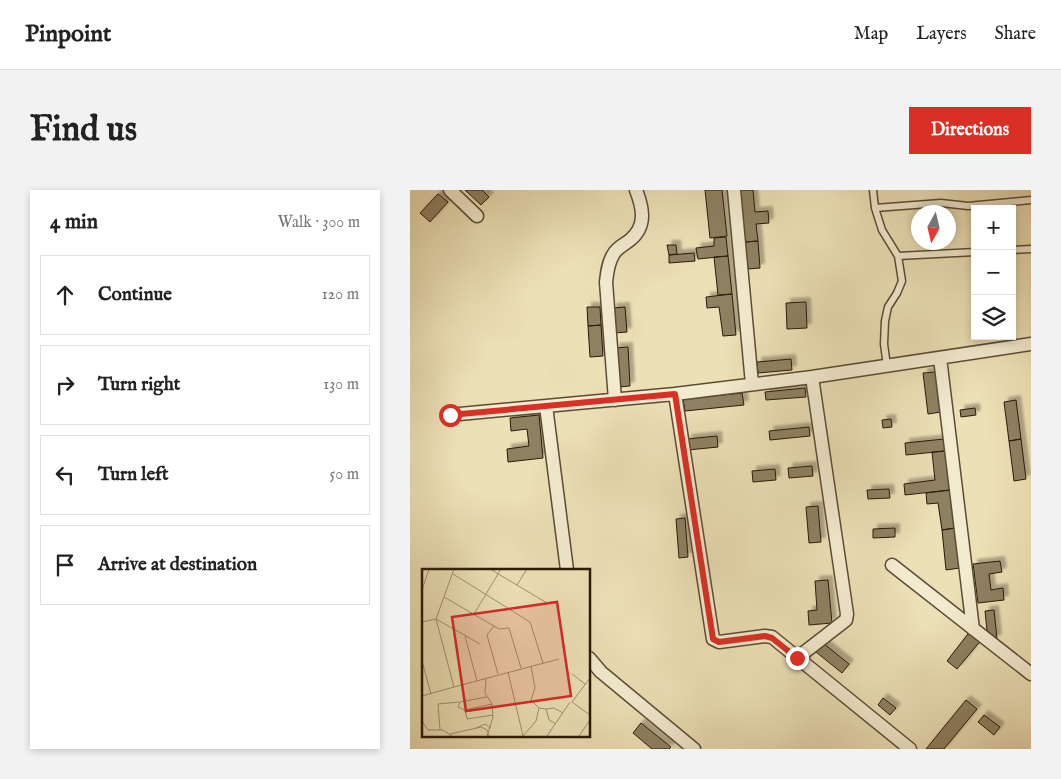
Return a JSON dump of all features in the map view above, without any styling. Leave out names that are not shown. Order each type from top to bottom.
[{"type":"street","points":[[450,190],[476,216]]},
{"type":"street","points":[[615,400],[606,282],[612,256],[618,248],[631,240],[640,228],[643,216],[636,190]]},
{"type":"street","points":[[734,190],[752,384]]},
{"type":"street","points":[[450,415],[675,394],[812,377],[1031,344]]},
{"type":"street","points":[[940,358],[973,629]]},
{"type":"street","points":[[797,658],[846,620],[848,614],[812,377]]},
{"type":"street","points":[[675,394],[713,639],[719,642],[765,636],[772,638],[904,747]]},
{"type":"street","points":[[546,406],[567,569]]},
{"type":"street","points":[[892,565],[1031,674]]},
{"type":"street","points":[[590,659],[601,672],[694,749]]},
{"type":"lane","points":[[873,190],[875,208],[882,230],[898,256],[902,281],[888,307],[885,321],[884,344],[887,366]]},
{"type":"lane","points":[[875,208],[941,203],[968,206],[1031,200]]},
{"type":"lane","points":[[1016,250],[1031,249]]},
{"type":"lane","points":[[898,256],[971,252]]},
{"type":"building","points":[[465,190],[482,190],[489,197],[481,205]]},
{"type":"building","points":[[705,190],[722,190],[727,236],[710,238]]},
{"type":"building","points":[[740,190],[753,190],[755,212],[768,211],[769,223],[756,224],[758,241],[745,242]]},
{"type":"building","points":[[438,194],[448,202],[430,222],[420,213]]},
{"type":"building","points":[[726,237],[728,256],[698,259],[696,248],[714,246],[714,238]]},
{"type":"building","points":[[758,241],[760,268],[748,269],[745,242]]},
{"type":"building","points":[[667,245],[676,245],[677,254],[669,255]]},
{"type":"building","points":[[694,253],[695,261],[669,263],[669,255]]},
{"type":"building","points":[[728,256],[732,294],[718,295],[714,257]]},
{"type":"building","points":[[732,294],[736,335],[723,336],[719,307],[707,308],[706,297]]},
{"type":"building","points":[[806,302],[807,328],[787,329],[786,303]]},
{"type":"building","points":[[587,307],[600,307],[601,325],[588,326]]},
{"type":"building","points":[[625,307],[627,332],[614,333],[612,308]]},
{"type":"building","points":[[601,325],[603,356],[590,357],[588,326]]},
{"type":"building","points":[[628,347],[630,386],[618,387],[615,348]]},
{"type":"building","points":[[791,359],[792,370],[758,373],[757,362]]},
{"type":"building","points":[[936,372],[941,412],[928,414],[923,373]]},
{"type":"building","points":[[805,388],[806,397],[766,400],[765,392]]},
{"type":"building","points":[[742,393],[744,405],[685,411],[683,399]]},
{"type":"building","points":[[1016,400],[1021,439],[1009,441],[1004,402]]},
{"type":"building","points":[[975,408],[976,415],[961,417],[960,410]]},
{"type":"building","points":[[539,415],[543,458],[508,462],[507,449],[529,446],[527,429],[511,431],[510,418]]},
{"type":"building","points":[[891,419],[892,427],[883,428],[882,420]]},
{"type":"building","points":[[809,427],[810,436],[770,440],[769,431]]},
{"type":"building","points":[[717,436],[718,447],[688,450],[687,439]]},
{"type":"building","points":[[944,439],[945,451],[906,455],[905,443]]},
{"type":"building","points":[[1021,439],[1026,479],[1014,481],[1009,441]]},
{"type":"building","points":[[945,451],[950,490],[905,495],[904,484],[935,480],[932,452]]},
{"type":"building","points":[[812,466],[813,476],[789,478],[788,468]]},
{"type":"building","points":[[775,469],[776,480],[753,482],[752,471]]},
{"type":"building","points":[[889,489],[890,498],[868,499],[867,490]]},
{"type":"building","points":[[950,490],[955,528],[942,530],[938,503],[927,504],[926,493]]},
{"type":"building","points":[[818,506],[821,542],[809,543],[806,507]]},
{"type":"building","points":[[685,518],[688,557],[679,558],[676,519]]},
{"type":"building","points":[[895,528],[895,537],[873,538],[873,529]]},
{"type":"building","points":[[955,528],[960,568],[946,570],[942,530]]},
{"type":"building","points":[[1000,561],[1002,572],[989,574],[991,590],[1003,588],[1004,600],[978,603],[973,564]]},
{"type":"building","points":[[828,580],[832,623],[809,625],[808,611],[817,610],[815,581]]},
{"type":"building","points":[[994,610],[997,639],[988,640],[985,611]]},
{"type":"building","points":[[971,630],[982,639],[957,669],[947,661]]},
{"type":"building","points":[[823,643],[849,664],[842,673],[816,652]]},
{"type":"building","points":[[883,698],[896,708],[890,715],[878,705]]},
{"type":"building","points":[[966,700],[977,709],[944,749],[926,749]]},
{"type":"building","points":[[984,715],[1000,727],[994,735],[978,722]]},
{"type":"building","points":[[641,723],[671,747],[669,749],[652,749],[633,733]]},
{"type":"route","points":[[450,415],[675,394],[713,639],[719,642],[765,636],[772,638],[797,658]]}]
